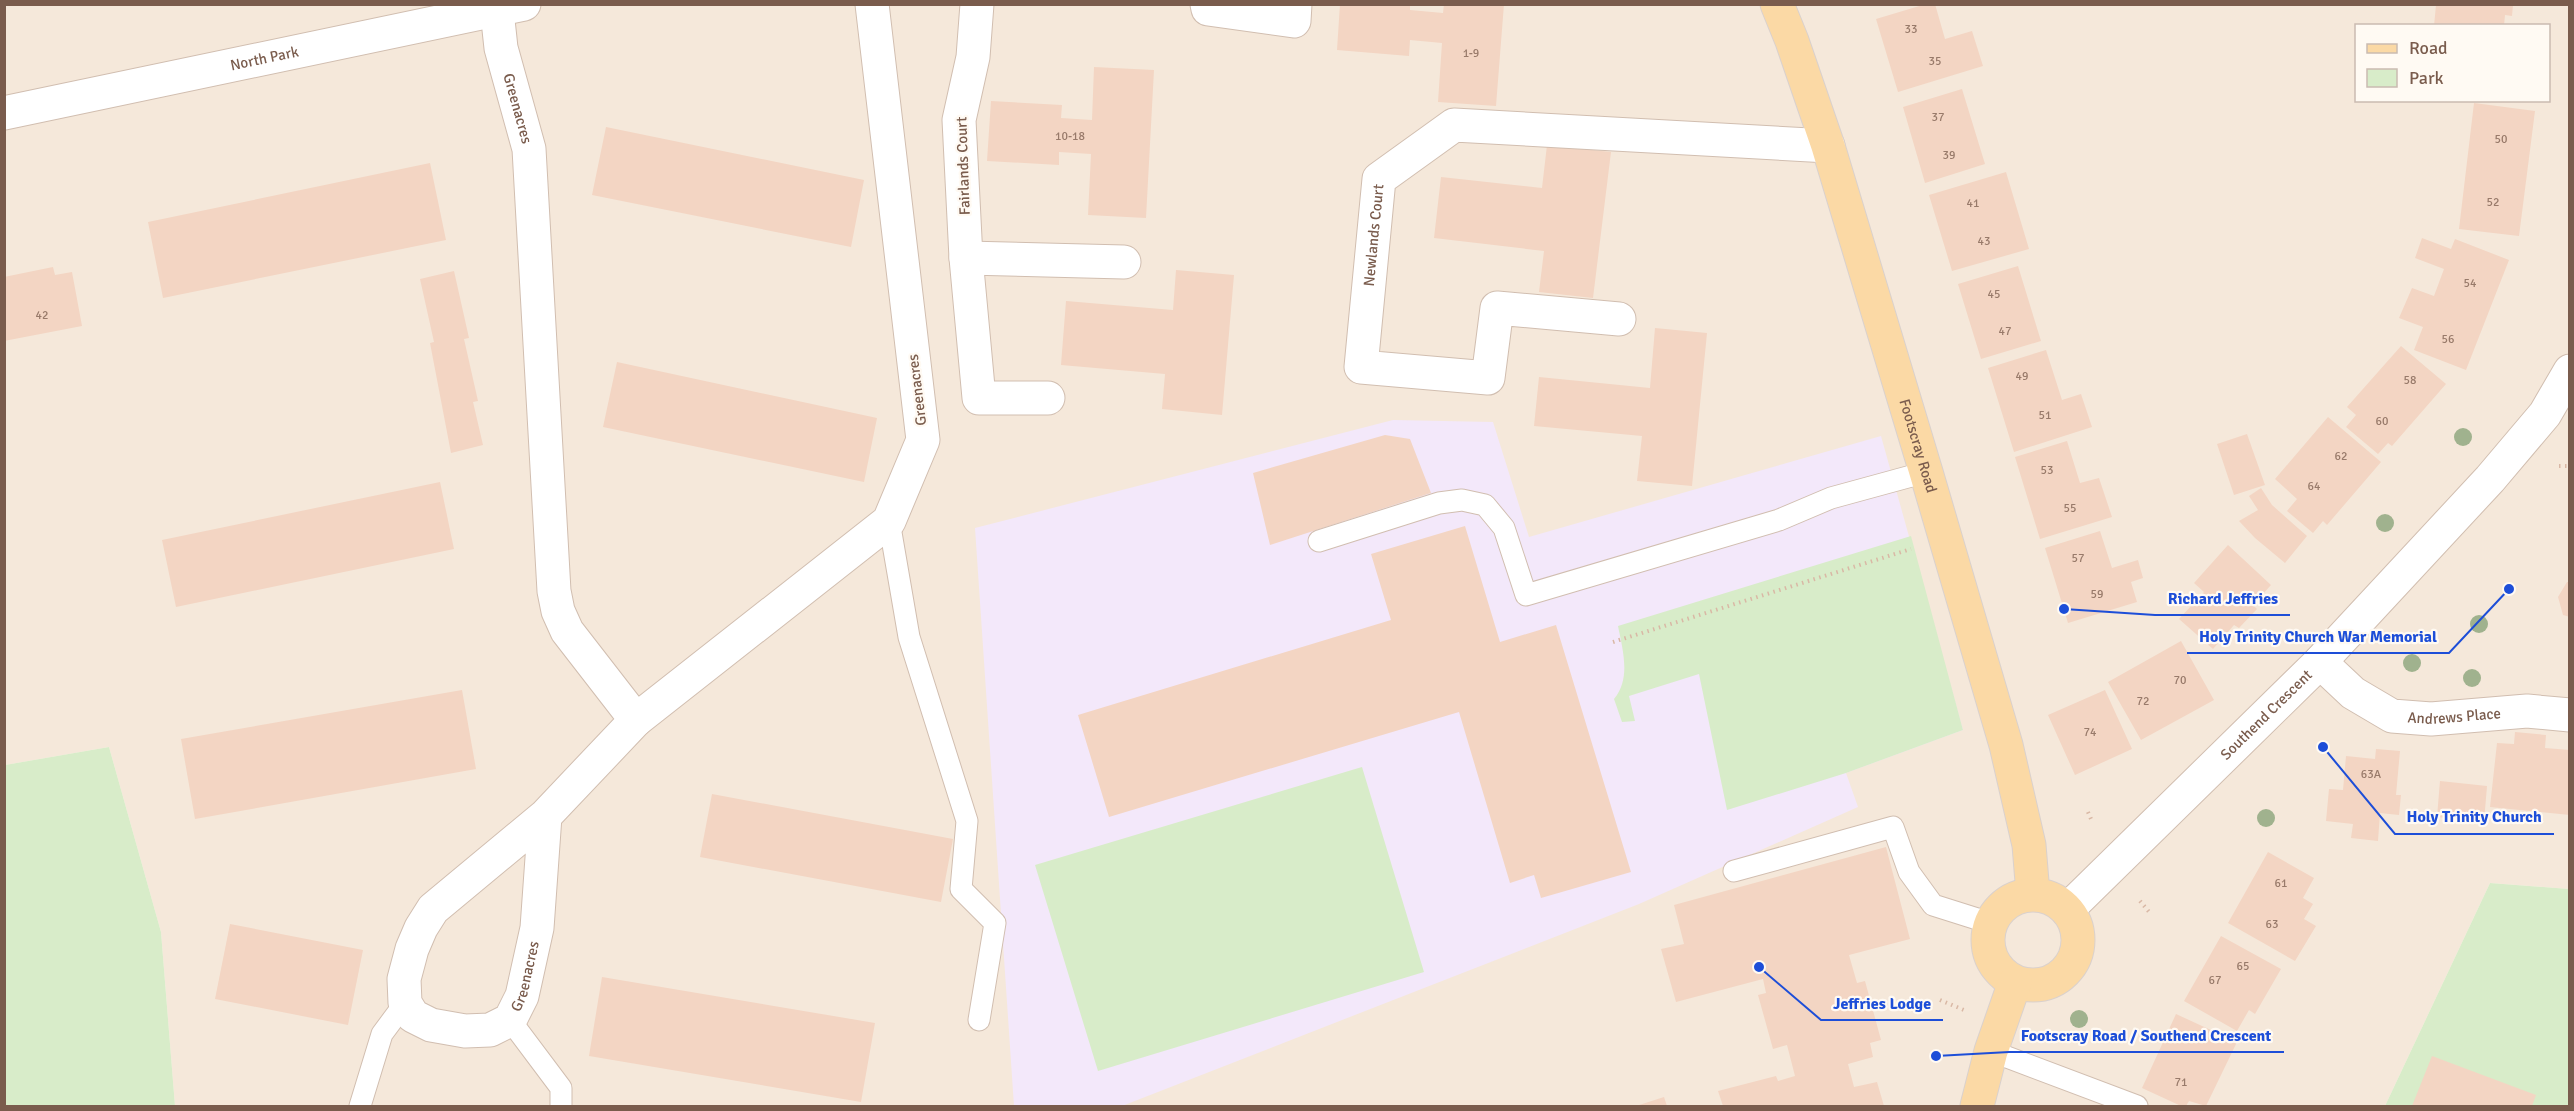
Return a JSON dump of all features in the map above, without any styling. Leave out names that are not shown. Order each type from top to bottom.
[{"type":"main road","name":"Footscray Road","points":[[1777,4],[1828,146],[2006,745],[2029,845],[2033,894]]},
{"type":"main road","points":[[2033,894],[2057,900],[2067,910],[2076,925],[2079,942],[2074,959],[2064,973],[2049,982],[2032,986],[2015,982],[2002,973],[1992,961],[1988,945],[1990,923],[2004,904],[2018,896],[2033,894]]},
{"type":"main road","points":[[1977,1107],[1991,1051],[2015,982]]},
{"type":"street","name":"Greenacres","points":[[544,816],[537,928],[522,996],[510,1020],[490,1030],[465,1031],[431,1025],[413,1016],[405,1003],[404,979],[412,949],[433,909],[544,816],[636,720],[889,521],[923,440],[872,4]]},
{"type":"street","name":"Fairlands Court","points":[[977,4],[973,57],[959,120],[966,258],[979,398],[1048,398]]},
{"type":"street","points":[[1207,4],[1208,9],[1294,21],[1295,4]]},
{"type":"street","name":"Greenacres","points":[[511,8],[501,48],[530,149],[554,591],[558,611],[567,631],[636,720]]},
{"type":"street","name":"North Park","points":[[4,113],[511,8]]},
{"type":"street","name":"Newlands Court","points":[[1619,320],[1497,308],[1488,378],[1361,367],[1379,179],[1454,125],[1828,146]]},
{"type":"street","points":[[966,258],[1124,262]]},
{"type":"street","name":"Southend Crescent","points":[[2067,910],[2320,662],[2490,479],[2545,414],[2570,371]]},
{"type":"street","name":"Andrews Place","points":[[2320,662],[2353,693],[2392,716],[2431,719],[2527,711],[2570,715]]},
{"type":"lane","points":[[1318,540],[1439,503],[1462,500],[1485,506],[1504,528],[1526,594],[1779,520],[1832,498],[1926,472]]},
{"type":"lane","points":[[889,521],[909,637],[967,821],[962,889],[994,923],[979,1020]]},
{"type":"lane","points":[[1734,871],[1893,827],[1909,872],[1933,904],[1990,923]]},
{"type":"lane","points":[[360,1106],[382,1034],[405,1003]]},
{"type":"lane","points":[[510,1020],[561,1088],[561,1107]]},
{"type":"lane","points":[[1991,1051],[2137,1107]]},
{"type":"path","points":[[2559,466],[2570,466]]},
{"type":"path","points":[[1613,642],[1920,546]]},
{"type":"path","points":[[2088,812],[2091,819]]},
{"type":"path","points":[[2140,901],[2150,913]]},
{"type":"path","points":[[1940,1000],[1968,1012]]},
{"type":"shaded area","points":[[5,5],[2569,5],[2569,889],[2490,883],[2385,1106],[175,1106],[161,932],[109,747],[5,765]]},
{"type":"shaded area","points":[[1393,420],[1493,422],[1529,537],[1881,436],[1963,730],[1846,773],[1858,807],[1639,904],[1122,1106],[1014,1106],[975,528]]},
{"type":"green space","points":[[1911,536],[1963,730],[1846,773],[1727,810],[1699,674],[1629,696],[1635,721],[1622,722],[1614,699],[1624,674],[1618,626]]},
{"type":"green space","points":[[109,747],[161,932],[175,1106],[5,1106],[5,765]]},
{"type":"green space","points":[[1362,767],[1424,972],[1098,1071],[1035,865]]},
{"type":"green space","points":[[2490,883],[2569,889],[2569,1106],[2385,1106]]},
{"type":"building","points":[[1340,4],[1410,4],[1410,10],[1443,13],[1444,4],[1504,4],[1496,106],[1438,102],[1442,43],[1410,40],[1409,56],[1337,50]]},
{"type":"building","points":[[1926,4],[1935,4],[1945,39],[1972,31],[1983,66],[1898,92],[1876,19]]},
{"type":"building","points":[[2436,5],[2513,5],[2512,16],[2505,15],[2504,24],[2434,24]]},
{"type":"building","points":[[1094,67],[1154,70],[1146,218],[1088,215],[1091,154],[1059,152],[1059,165],[987,161],[991,101],[1062,105],[1061,118],[1092,120]]},
{"type":"building","points":[[1962,89],[1985,164],[1925,183],[1903,107]]},
{"type":"building","points":[[2474,103],[2535,111],[2519,236],[2459,229]]},
{"type":"building","points":[[606,127],[864,180],[851,247],[592,195]]},
{"type":"building","points":[[1547,145],[1611,152],[1593,298],[1539,292],[1544,251],[1434,238],[1441,177],[1542,188]]},
{"type":"building","points":[[430,163],[446,240],[163,298],[148,222]]},
{"type":"building","points":[[2006,172],[2029,249],[1952,271],[1929,195]]},
{"type":"building","points":[[2422,238],[2451,249],[2455,239],[2509,260],[2466,370],[2414,350],[2423,327],[2399,318],[2412,288],[2434,296],[2444,269],[2415,258]]},
{"type":"building","points":[[2018,266],[2041,341],[1981,359],[1958,284]]},
{"type":"building","points":[[53,267],[55,275],[72,272],[82,326],[4,341],[4,303],[6,303],[4,277]]},
{"type":"building","points":[[1176,270],[1234,275],[1222,415],[1162,409],[1165,374],[1061,365],[1066,301],[1173,310]]},
{"type":"building","points":[[454,271],[469,338],[464,339],[478,401],[473,402],[483,445],[451,453],[430,343],[434,342],[420,279]]},
{"type":"building","points":[[1655,328],[1707,333],[1692,486],[1637,481],[1642,436],[1534,426],[1539,377],[1650,388]]},
{"type":"building","points":[[2401,346],[2446,384],[2392,446],[2388,443],[2378,454],[2346,427],[2356,415],[2347,407]]},
{"type":"building","points":[[2046,350],[2062,400],[2081,394],[2092,427],[2014,452],[1988,368]]},
{"type":"building","points":[[617,362],[877,418],[864,482],[603,427]]},
{"type":"building","points":[[2328,417],[2381,462],[2327,525],[2323,521],[2313,533],[2287,511],[2297,499],[2275,479]]},
{"type":"building","points":[[2247,434],[2265,485],[2234,495],[2217,444]]},
{"type":"building","points":[[1385,435],[1410,439],[1431,493],[1270,545],[1253,473]]},
{"type":"building","points":[[2067,441],[2080,483],[2099,478],[2112,517],[2040,539],[2015,457]]},
{"type":"building","points":[[440,482],[454,549],[176,607],[162,540]]},
{"type":"building","points":[[2261,488],[2272,505],[2307,536],[2285,563],[2239,521],[2258,510],[2249,496]]},
{"type":"building","points":[[1465,526],[1500,642],[1556,625],[1631,872],[1541,898],[1534,875],[1510,883],[1459,712],[1109,817],[1078,715],[1391,620],[1371,554]]},
{"type":"building","points":[[2100,531],[2112,568],[2138,560],[2143,578],[2131,582],[2137,602],[2068,623],[2045,548]]},
{"type":"building","points":[[2228,545],[2271,585],[2253,605],[2257,609],[2239,628],[2234,625],[2213,649],[2179,619],[2204,592],[2194,583]]},
{"type":"building","points":[[2567,582],[2570,582],[2570,617],[2563,615],[2558,597]]},
{"type":"building","points":[[2181,641],[2214,700],[2141,740],[2108,682]]},
{"type":"building","points":[[462,690],[476,769],[195,819],[181,739]]},
{"type":"building","points":[[2105,690],[2132,749],[2075,775],[2048,715]]},
{"type":"building","points":[[2515,732],[2546,735],[2545,748],[2570,750],[2570,815],[2490,807],[2497,743],[2514,744]]},
{"type":"building","points":[[2376,749],[2400,751],[2396,795],[2401,795],[2399,815],[2380,813],[2378,841],[2351,838],[2353,824],[2326,821],[2329,789],[2343,790],[2346,756],[2375,759]]},
{"type":"building","points":[[2440,781],[2487,786],[2484,822],[2437,817]]},
{"type":"building","points":[[712,794],[953,839],[941,902],[700,857]]},
{"type":"building","points":[[1886,847],[1910,939],[1849,955],[1857,983],[1865,981],[1881,1040],[1870,1043],[1873,1057],[1848,1064],[1854,1087],[1877,1082],[1884,1106],[1723,1106],[1718,1091],[1776,1076],[1778,1081],[1795,1076],[1787,1045],[1773,1049],[1758,995],[1766,993],[1763,979],[1676,1002],[1661,949],[1684,944],[1674,905]]},
{"type":"building","points":[[2268,852],[2314,878],[2303,898],[2313,904],[2304,919],[2316,926],[2295,961],[2228,923]]},
{"type":"building","points":[[230,924],[363,950],[348,1025],[215,999]]},
{"type":"building","points":[[2221,936],[2281,969],[2255,1014],[2249,1010],[2237,1031],[2184,1001]]},
{"type":"building","points":[[602,977],[875,1023],[861,1102],[589,1056]]},
{"type":"building","points":[[2176,1014],[2237,1042],[2206,1106],[2189,1101],[2186,1106],[2181,1106],[2142,1088]]},
{"type":"building","points":[[2432,1056],[2536,1095],[2532,1106],[2412,1106]]},
{"type":"building","points":[[1664,1097],[1667,1106],[1636,1106]]},
{"type":"place","name":"Holy Trinity Church War Memorial","points":[[2509,589]]},
{"type":"place","name":"Richard Jeffries","points":[[2064,609]]},
{"type":"place","name":"Holy Trinity Church","points":[[2323,747]]},
{"type":"place","name":"Jeffries Lodge","points":[[1759,967]]},
{"type":"place","name":"Footscray Road / Southend Crescent","points":[[1936,1056]]}]
